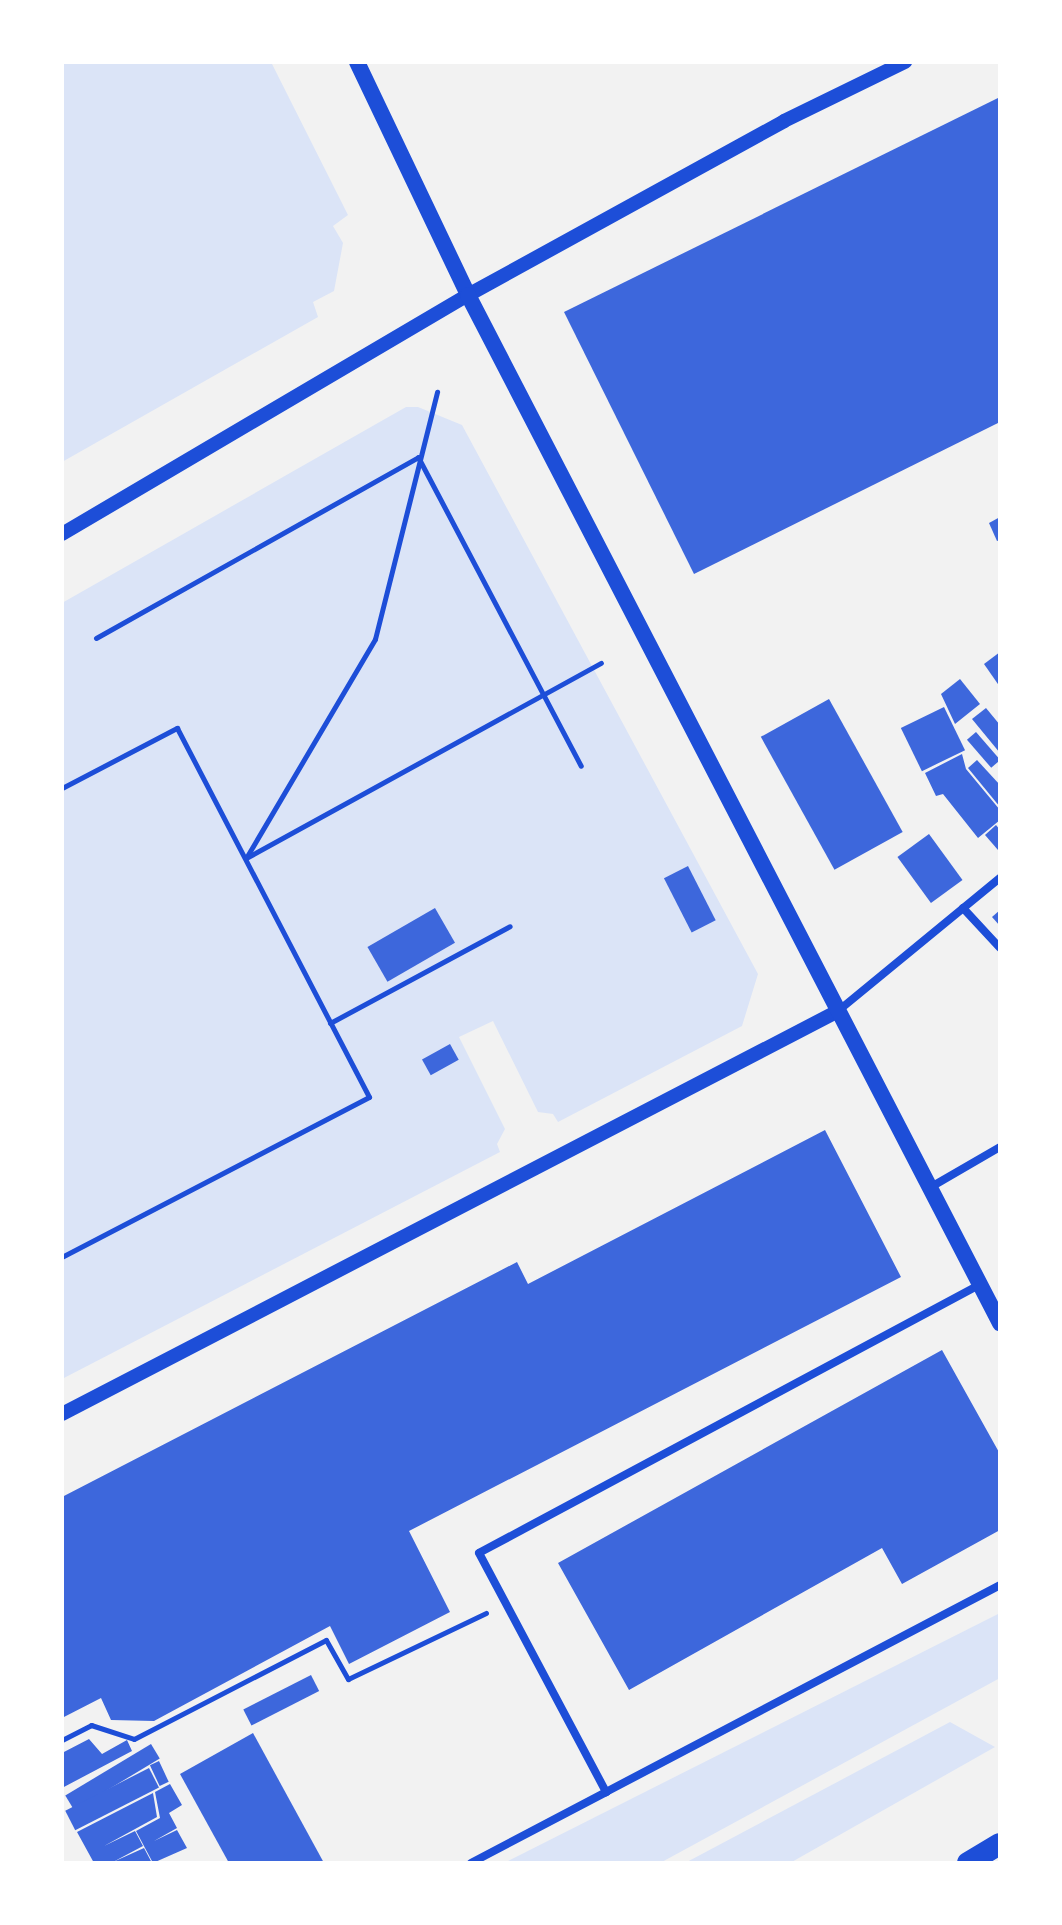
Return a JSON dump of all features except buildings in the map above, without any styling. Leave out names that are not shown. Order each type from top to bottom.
[{"type":"highway","points":[[968,1863],[1000,1844]]},
{"type":"main road","points":[[357,62],[468,295],[1000,1323]]},
{"type":"street","points":[[62,534],[468,295],[784,121],[905,62]]},
{"type":"street","points":[[62,1414],[838,1011],[1000,878]]},
{"type":"street","points":[[963,908],[1000,948]]},
{"type":"street","points":[[931,1187],[1000,1147]]},
{"type":"street","points":[[606,1792],[479,1553],[979,1285]]},
{"type":"street","points":[[471,1863],[1000,1585]]},
{"type":"path","points":[[245,859],[375,639],[418,457],[437,392]]},
{"type":"path","points":[[96,638],[418,457]]},
{"type":"path","points":[[418,457],[546,694],[581,766]]},
{"type":"path","points":[[245,859],[601,663]]},
{"type":"path","points":[[62,788],[177,728],[369,1097],[62,1257]]},
{"type":"path","points":[[330,1023],[510,926]]},
{"type":"path","points":[[62,1740],[91,1725],[134,1739],[326,1640],[348,1679],[506,1604]]},
{"type":"shaded area","points":[[62,62],[271,62],[348,215],[333,226],[343,243],[334,291],[313,302],[318,317],[62,462]]},
{"type":"shaded area","points":[[406,407],[418,407],[462,425],[758,974],[742,1026],[558,1122],[553,1114],[538,1112],[493,1021],[459,1037],[505,1129],[497,1144],[500,1152],[62,1379],[62,603]]},
{"type":"shaded area","points":[[1000,1613],[1000,1678],[660,1863],[504,1863]]},
{"type":"shaded area","points":[[950,1722],[995,1747],[790,1863],[685,1863]]}]
